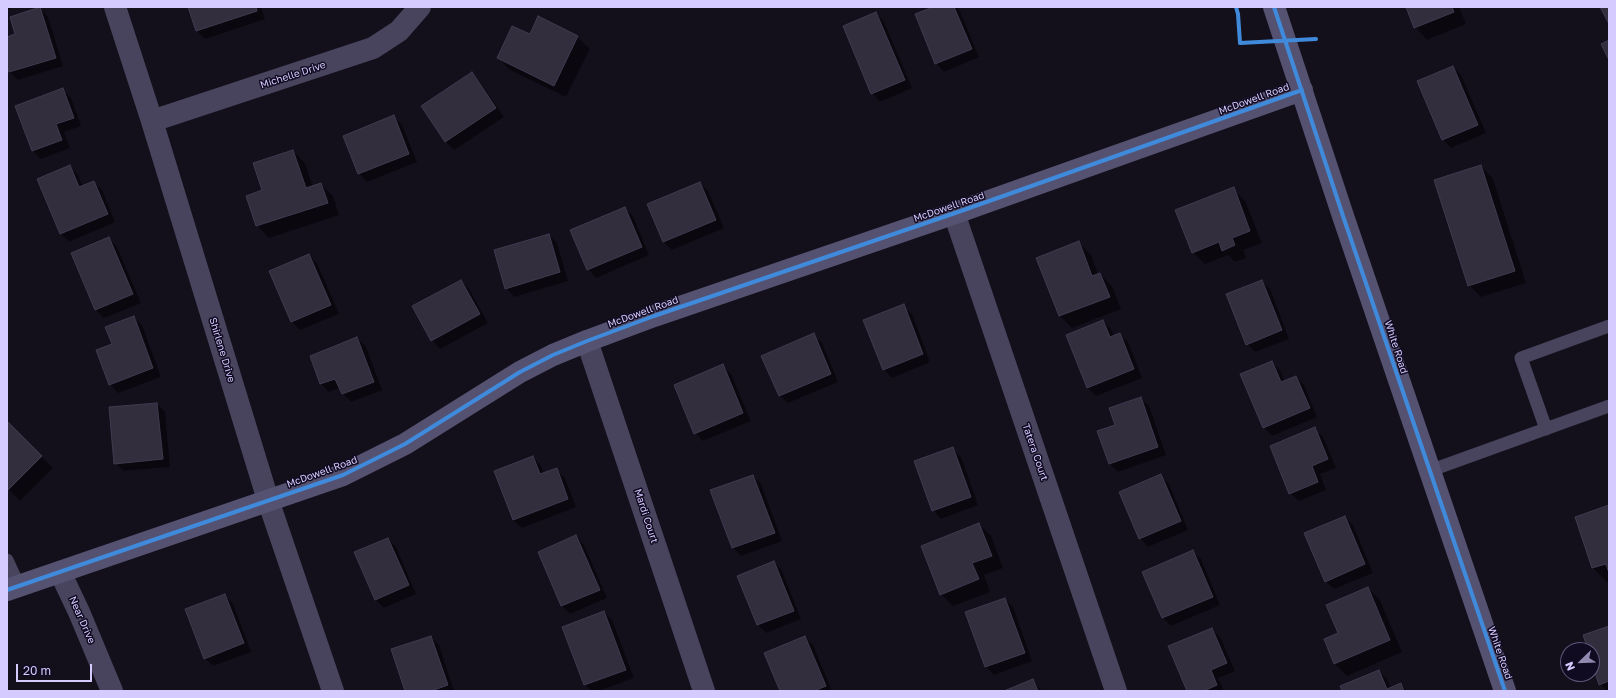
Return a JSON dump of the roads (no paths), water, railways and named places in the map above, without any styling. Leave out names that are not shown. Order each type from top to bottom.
[{"type":"street","name":"Shirlene Drive","points":[[115,7],[152,121],[268,500],[334,691]]},
{"type":"street","name":"Michelle Drive","points":[[152,121],[373,48],[399,31],[420,7]]},
{"type":"street","name":"White Road","points":[[1274,7],[1345,222],[1505,691]]},
{"type":"street","name":"McDowell Road","points":[[13,588],[343,475],[405,444],[520,372],[553,355],[587,341],[654,316],[954,213],[1302,90]]},
{"type":"street","name":"Tatera Court","points":[[954,213],[1116,691]]},
{"type":"street","name":"Mardi Court","points":[[587,341],[704,691]]},
{"type":"street","name":"Near Drive","points":[[60,572],[79,612],[112,691]]},
{"type":"lane","points":[[1546,429],[1521,358],[1609,326]]},
{"type":"lane","points":[[1430,471],[1609,406]]},
{"type":"lane","points":[[7,560],[13,588]]}]
